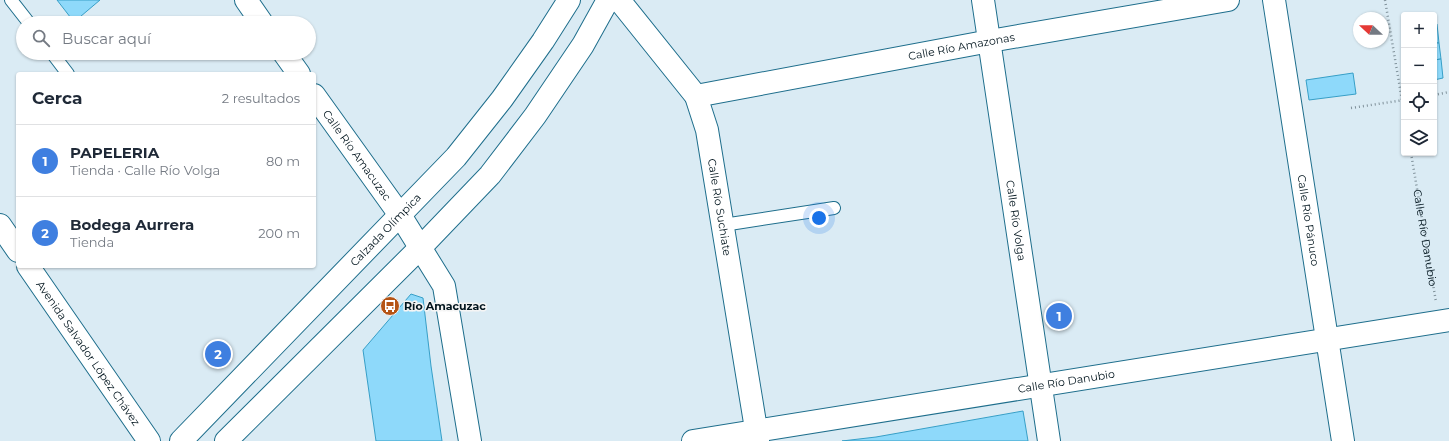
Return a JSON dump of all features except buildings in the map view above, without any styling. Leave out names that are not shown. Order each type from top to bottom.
[{"type":"street","points":[[246,0],[257,16]]},
{"type":"street","name":"Calzada Olímpica","points":[[181,441],[456,157],[502,99],[544,41],[569,0]]},
{"type":"street","points":[[226,441],[421,248],[490,175],[535,116],[583,44],[608,0]]},
{"type":"street","name":"Calle Río Suchiate","points":[[620,0],[696,96],[707,130],[757,436]]},
{"type":"street","name":"Calle Río Volga","points":[[983,0],[1049,441]]},
{"type":"street","name":"Calle Río Amazonas","points":[[696,96],[990,41],[1228,0]]},
{"type":"street","name":"Calle Río Pánuco","points":[[1274,0],[1343,441]]},
{"type":"street","points":[[289,60],[298,72]]},
{"type":"street","name":"Calle Río Amacuzac","points":[[316,98],[400,215],[444,286],[470,441]]},
{"type":"street","name":"Avenida Salvador López Chávez","points":[[29,268],[149,441]]},
{"type":"street","name":"Calle Río Danubio","points":[[693,441],[757,436],[1041,386],[1444,321]]},
{"type":"lane","points":[[11,0],[24,16]]},
{"type":"lane","points":[[57,60],[66,72]]},
{"type":"lane","points":[[722,225],[834,208]]},
{"type":"path","points":[[1385,0],[1401,89]]},
{"type":"path","points":[[1437,94],[1449,92]]},
{"type":"path","points":[[1351,108],[1401,100]]},
{"type":"path","name":"Calle Río Danubio","points":[[1412,156],[1444,321]]},
{"type":"place","name":"Río Amacuzac","points":[[390,306]]},
{"type":"place","name":"PAPELERIA","points":[[1059,316]]},
{"type":"place","name":"Bodega Aurrera","points":[[218,354]]}]
